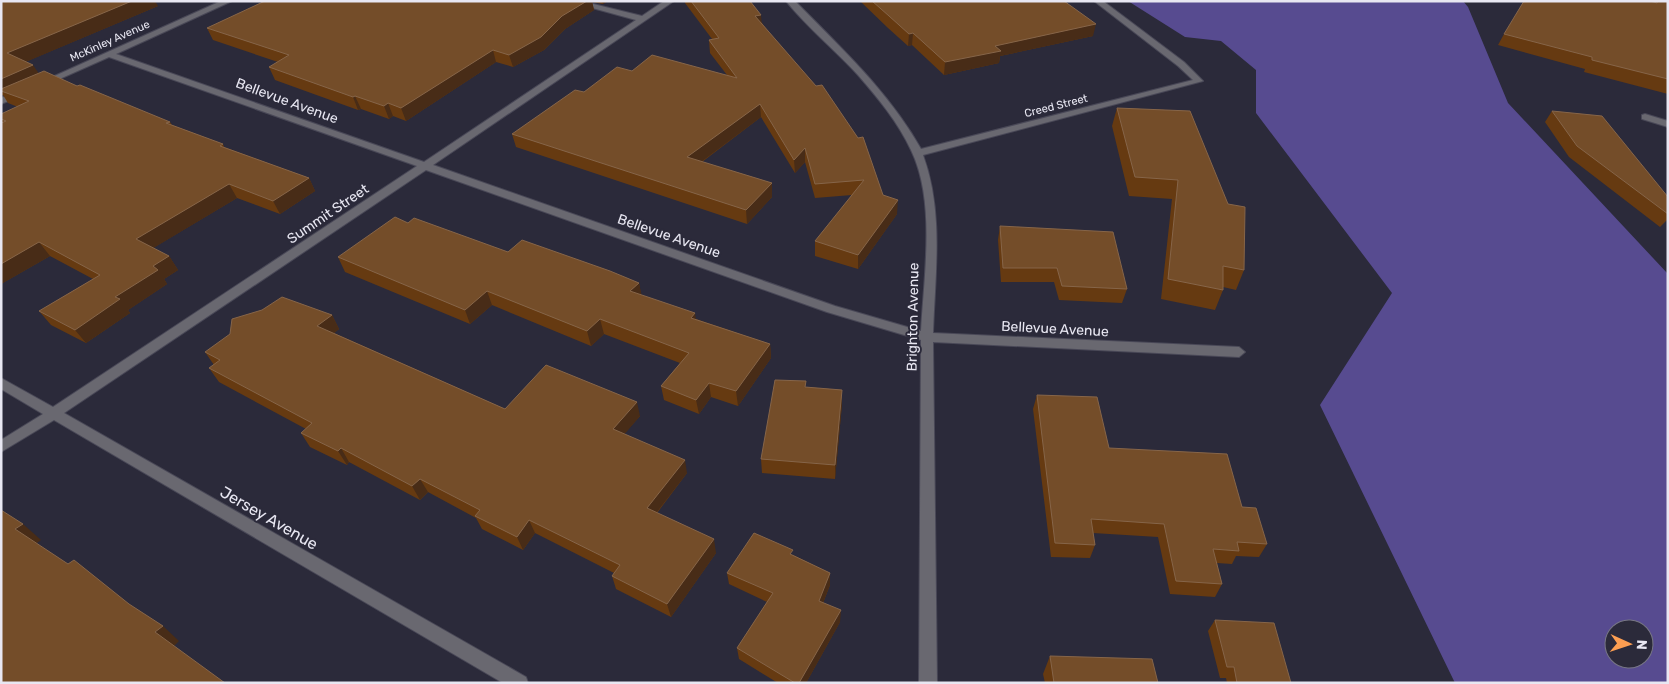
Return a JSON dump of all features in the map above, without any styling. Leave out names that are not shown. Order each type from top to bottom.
[{"type":"street","name":"McKinley Avenue","points":[[37,85],[228,1]]},
{"type":"street","points":[[570,1],[642,20]]},
{"type":"street","name":"Summit Street","points":[[1,447],[117,373],[670,1]]},
{"type":"street","name":"Brighton Avenue","points":[[790,1],[887,104],[918,153],[926,179],[930,222],[927,338],[928,683]]},
{"type":"street","name":"Creed Street","points":[[918,153],[1199,81],[1182,64],[1098,1]]},
{"type":"street","name":"Bellevue Avenue","points":[[108,54],[830,309],[927,338],[1239,352]]},
{"type":"street","points":[[1,101],[28,89]]},
{"type":"street","points":[[1645,117],[1668,124]]},
{"type":"street","name":"Jersey Avenue","points":[[1,383],[520,683]]},
{"type":"shaded area","points":[[1128,1],[1463,1],[1468,7],[1508,103],[1668,274],[1668,683],[1455,683],[1320,405],[1392,293],[1256,113],[1256,70],[1221,41],[1185,37]]},
{"type":"building","points":[[1,1],[132,1],[7,53],[33,65],[1,79]]},
{"type":"building","points":[[265,1],[587,1],[562,16],[541,37],[509,55],[493,50],[401,108],[388,103],[384,106],[355,96],[353,97],[269,67],[289,55],[207,28]]},
{"type":"building","points":[[691,1],[750,1],[761,15],[755,16],[816,86],[822,85],[858,138],[863,137],[883,195],[898,200],[858,255],[815,241],[864,180],[815,184],[805,148],[794,160],[760,104],[687,157],[772,183],[746,210],[512,134],[575,90],[584,92],[617,67],[632,71],[652,55],[737,78],[709,40],[719,38]]},
{"type":"building","points":[[872,1],[1064,1],[1096,24],[995,46],[1001,51],[945,62],[913,33],[909,34]]},
{"type":"building","points":[[1524,1],[1650,1],[1657,3],[1658,1],[1668,1],[1668,79],[1592,60],[1592,57],[1504,34]]},
{"type":"building","points":[[44,71],[77,86],[80,85],[170,122],[166,123],[223,144],[220,146],[309,178],[273,201],[229,184],[136,239],[169,256],[153,266],[158,270],[115,297],[120,299],[75,330],[39,311],[100,275],[39,242],[1,264],[1,123],[6,121],[1,119],[1,114],[29,101],[1,91],[1,89]]},
{"type":"building","points":[[1117,108],[1190,111],[1228,204],[1245,207],[1244,270],[1223,266],[1223,290],[1168,279],[1178,180],[1135,177]]},
{"type":"building","points":[[1552,111],[1602,116],[1668,197],[1668,214],[1577,146]]},
{"type":"building","points":[[395,217],[408,223],[414,218],[508,252],[522,240],[639,283],[630,291],[695,313],[691,318],[770,344],[736,391],[709,383],[696,400],[661,386],[689,353],[600,319],[587,331],[487,291],[465,310],[338,257]]},
{"type":"building","points":[[1000,226],[1113,232],[1127,289],[1062,286],[1057,268],[1003,268]]},
{"type":"building","points":[[282,297],[332,315],[317,326],[505,409],[546,365],[637,402],[613,429],[685,460],[647,508],[714,539],[667,604],[612,576],[620,565],[529,520],[517,537],[475,516],[480,510],[420,479],[412,486],[341,448],[338,451],[301,433],[312,423],[209,368],[220,360],[205,352],[230,334],[232,319],[262,310]]},
{"type":"building","points":[[775,380],[806,381],[805,387],[842,390],[835,465],[761,459]]},
{"type":"building","points":[[1037,395],[1097,397],[1109,448],[1227,454],[1242,507],[1256,508],[1267,544],[1237,542],[1239,551],[1213,549],[1222,584],[1176,581],[1164,524],[1091,519],[1095,545],[1055,543]]},
{"type":"building","points":[[1,510],[23,524],[15,529],[68,564],[74,560],[129,604],[163,626],[155,632],[225,683],[1,683]]},
{"type":"building","points":[[754,533],[793,550],[790,554],[830,573],[819,601],[841,610],[799,683],[795,683],[737,648],[773,593],[727,573]]},
{"type":"building","points":[[1215,620],[1274,623],[1291,683],[1237,683],[1234,667],[1227,667]]},
{"type":"building","points":[[1050,656],[1152,659],[1158,683],[1054,683]]}]
